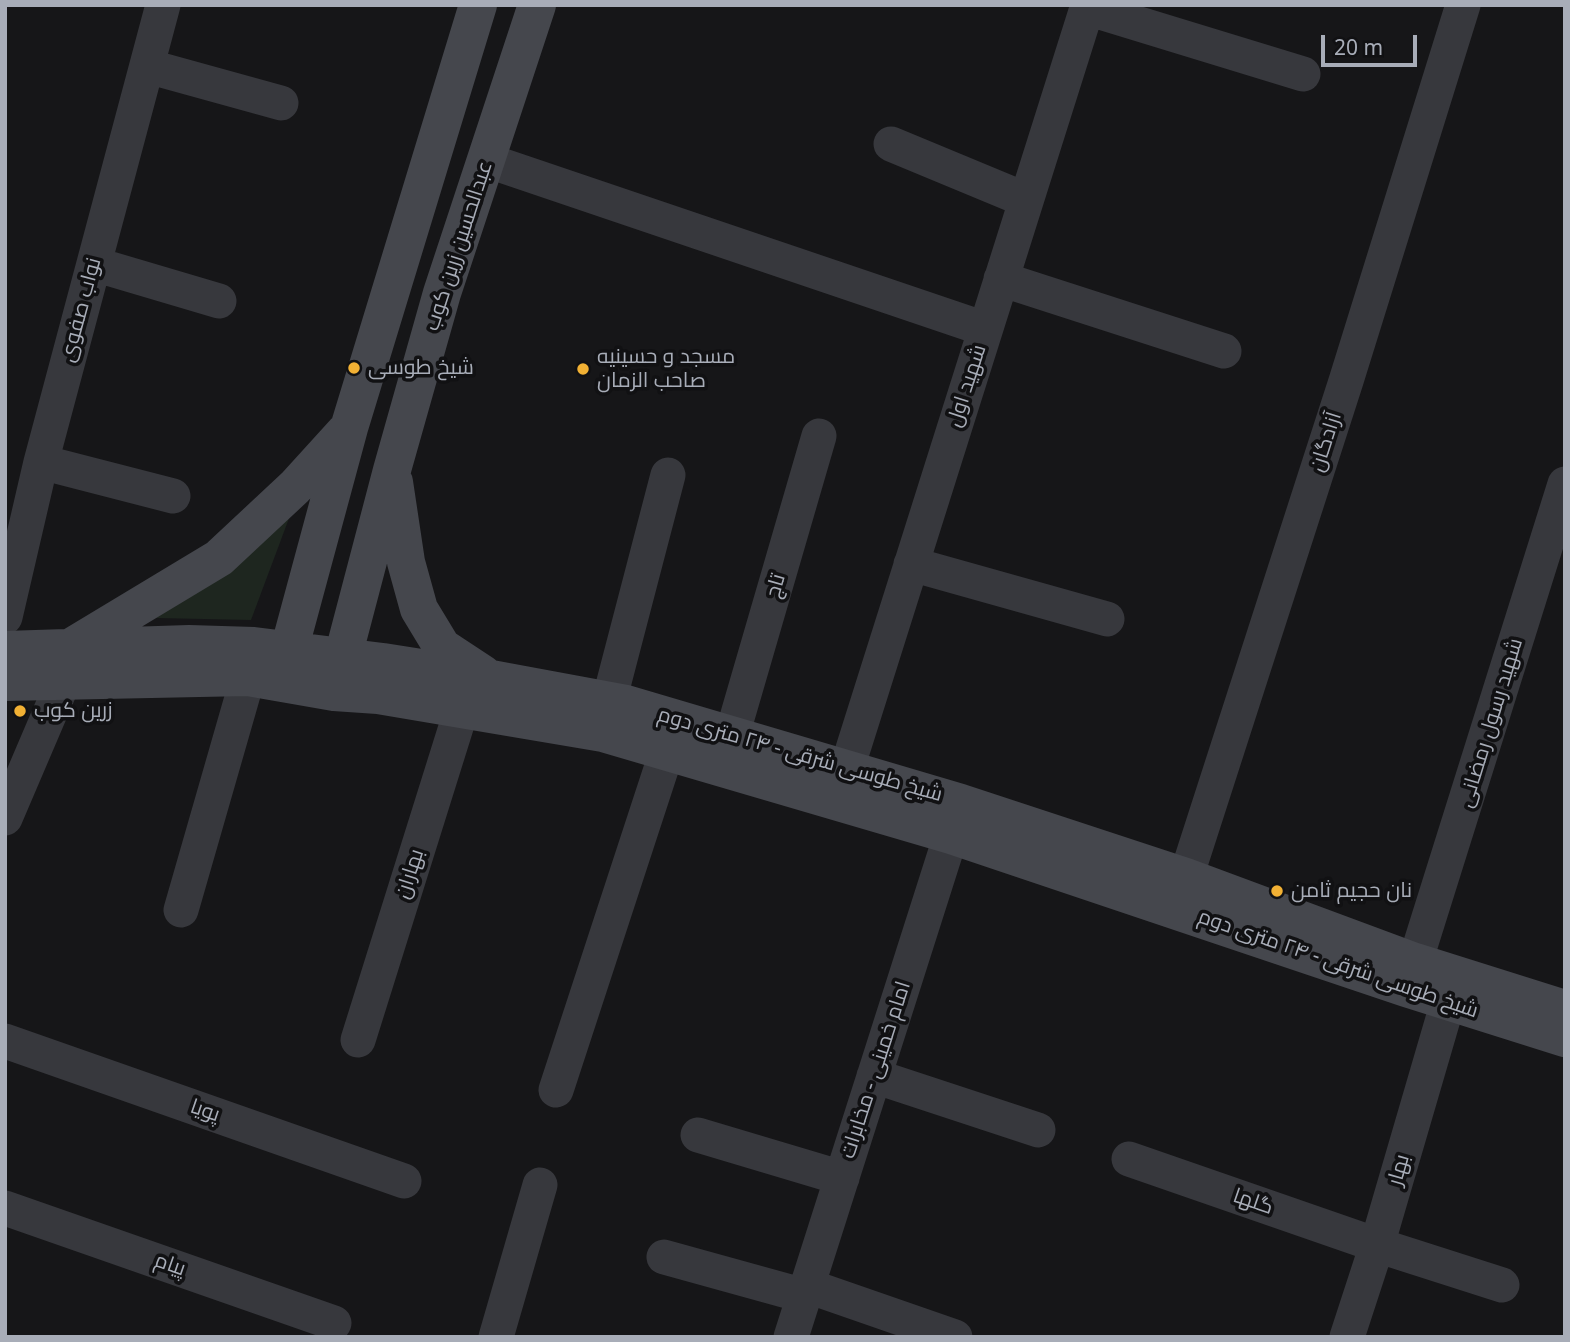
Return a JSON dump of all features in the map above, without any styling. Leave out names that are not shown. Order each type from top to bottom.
[{"type":"main road","points":[[288,666],[349,428],[478,5]]},
{"type":"main road","name":"عبدالحسین زرین کوب","points":[[338,674],[442,293],[537,5]]},
{"type":"main road","points":[[361,389],[370,411],[384,418],[397,419],[408,413]]},
{"type":"main road","points":[[66,664],[219,558],[295,487],[349,428]]},
{"type":"main road","points":[[392,470],[406,562],[419,608],[442,647],[491,679]]},
{"type":"main road","name":"شیخ طوسی شرقی - ۲۴ متری دوم","points":[[5,682],[66,664],[189,644],[254,646],[288,666],[338,674],[491,679],[626,704],[846,768],[956,819],[1448,1002],[1565,1038]]},
{"type":"main road","name":"شیخ طوسی شرقی - ۲۴ متری دوم","points":[[5,650],[66,664],[248,677],[288,666]]},
{"type":"main road","name":"شیخ طوسی شرقی - ۲۴ متری دوم","points":[[338,674],[378,695],[603,733],[667,751],[956,819],[1186,877],[1416,962],[1565,1009]]},
{"type":"street","name":"نواب صفوی","points":[[5,617],[41,462],[163,5]]},
{"type":"street","name":"آزادگان","points":[[1186,877],[1346,381],[1463,5]]},
{"type":"street","points":[[1088,7],[1303,74]]},
{"type":"street","name":"شهید اول","points":[[846,768],[1088,7]]},
{"type":"street","points":[[147,66],[281,103]]},
{"type":"street","points":[[891,144],[1026,200]]},
{"type":"street","points":[[486,160],[985,329]]},
{"type":"street","points":[[94,264],[219,301]]},
{"type":"street","points":[[1001,279],[1224,351]]},
{"type":"street","name":"تاج","points":[[732,735],[819,436]]},
{"type":"street","points":[[41,462],[173,496]]},
{"type":"street","points":[[609,701],[668,475]]},
{"type":"street","name":"شهید رسول رمضانی","points":[[1416,962],[1565,484]]},
{"type":"street","points":[[911,564],[1107,619]]},
{"type":"street","points":[[5,818],[66,664]]},
{"type":"street","points":[[181,909],[248,677]]},
{"type":"street","name":"بهاران","points":[[358,1040],[463,708]]},
{"type":"street","points":[[556,1090],[667,751]]},
{"type":"street","name":"امام خمینی - مخابرات","points":[[792,1337],[956,819]]},
{"type":"street","name":"بهار","points":[[1347,1337],[1377,1245],[1448,1002]]},
{"type":"street","name":"پویا","points":[[5,1041],[404,1181]]},
{"type":"street","points":[[874,1076],[1038,1130]]},
{"type":"street","points":[[698,1135],[842,1178]]},
{"type":"street","name":"گلها","points":[[1129,1159],[1377,1245],[1502,1285]]},
{"type":"street","points":[[496,1337],[540,1185]]},
{"type":"street","name":"پیام","points":[[5,1208],[334,1323]]},
{"type":"street","points":[[664,1257],[806,1291],[955,1337]]},
{"type":"shaded area","points":[[291,513],[251,620],[156,618]]},
{"type":"place","name":"شیخ طوسی","points":[[354,368]]},
{"type":"place","name":"مسجد و حسینیه صاحب الزمان","points":[[583,369]]},
{"type":"place","name":"زرین کوب","points":[[20,711]]},
{"type":"place","name":"نان حجیم ثامن","points":[[1277,891]]}]
